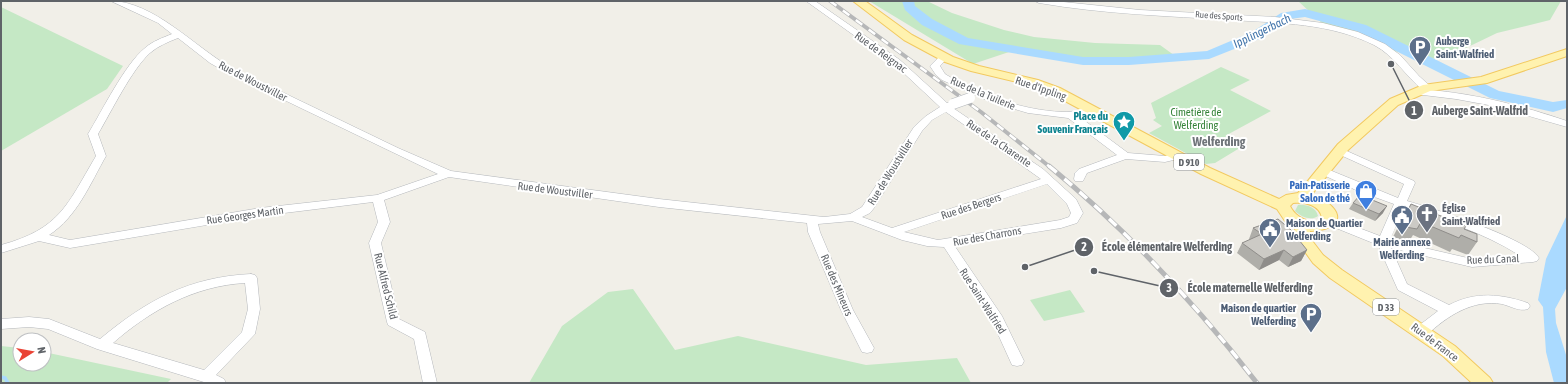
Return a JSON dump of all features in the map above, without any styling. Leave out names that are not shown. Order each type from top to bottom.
[{"type":"main road","name":"Rue d'Ippling","points":[[858,1],[902,34],[917,50],[967,70],[990,72],[1044,87],[1099,113],[1178,156],[1264,199],[1283,206]]},
{"type":"main road","points":[[1306,199],[1305,194],[1340,151],[1394,102],[1422,90],[1483,80],[1567,52]]},
{"type":"main road","points":[[1290,198],[1306,199],[1324,208],[1330,216],[1330,222],[1317,226],[1302,224],[1288,216],[1283,206],[1285,201],[1290,198]]},
{"type":"main road","name":"Rue de France","points":[[1302,224],[1303,239],[1318,259],[1336,274],[1422,331],[1449,351],[1484,383]]},
{"type":"street","name":"Rue de Woustviller","points":[[115,1],[161,21],[180,34],[213,61],[227,69],[394,150],[448,174],[475,179],[659,203],[812,220],[833,220],[853,217],[866,210],[918,129],[929,118],[950,106],[982,95]]},
{"type":"street","name":"Rue de Reignac","points":[[810,1],[897,62],[950,106]]},
{"type":"street","name":"Rue des Sports","points":[[1039,1],[1291,21],[1325,26],[1370,40],[1394,54],[1422,90]]},
{"type":"street","points":[[1,249],[15,246],[40,237],[63,219],[82,191],[101,156],[92,134],[136,63],[147,51],[161,41],[180,34]]},
{"type":"street","name":"Rue de la Tuilerie","points":[[941,60],[935,67],[939,73],[982,95],[1030,111],[1071,115],[1099,113]]},
{"type":"street","points":[[1422,90],[1482,99],[1519,108],[1567,124]]},
{"type":"street","name":"Rue de la Charente","points":[[950,106],[1032,165],[1049,180]]},
{"type":"street","points":[[1071,115],[1125,156]]},
{"type":"street","points":[[1340,151],[1410,183],[1401,203],[1396,209],[1383,242],[1402,287],[1448,310]]},
{"type":"street","points":[[1079,179],[1080,173],[1083,171],[1125,156],[1165,159],[1178,156]]},
{"type":"street","points":[[1323,171],[1401,203]]},
{"type":"street","name":"Rue Georges Martin","points":[[40,237],[70,244],[260,212],[330,206],[378,198],[448,174]]},
{"type":"street","name":"Rue des Bergers","points":[[893,232],[1049,180]]},
{"type":"street","name":"Rue des Charrons","points":[[853,217],[893,232],[929,243],[947,243],[1061,224],[1072,220],[1077,213],[1076,206],[1049,180]]},
{"type":"street","name":"Rue Alfred Schild","points":[[378,198],[384,222],[375,243],[393,322],[420,336],[430,383]]},
{"type":"street","name":"Rue du Canal","points":[[1330,222],[1383,242],[1472,263],[1533,258],[1502,240],[1473,226],[1401,203]]},
{"type":"street","name":"Rue des Mineurs","points":[[812,220],[814,232],[847,310],[866,348]]},
{"type":"street","name":"Rue Saint-Walfried","points":[[947,243],[997,319],[1017,361]]},
{"type":"street","points":[[102,345],[144,311],[180,293],[237,278],[251,278],[254,309],[248,334],[206,376]]},
{"type":"street","points":[[1422,331],[1448,310],[1477,299],[1496,299],[1524,306]]},
{"type":"street","points":[[1,324],[49,324],[102,345],[206,376],[219,383]]},
{"type":"green space","points":[[869,1],[927,1],[952,13],[1004,30],[1034,37],[1095,43],[1160,45],[1178,58],[1083,61],[1012,51],[973,64]]},
{"type":"green space","points":[[1298,1],[1561,1],[1550,20],[1497,33],[1441,60],[1388,50],[1381,46],[1325,26]]},
{"type":"green space","points":[[1,7],[123,66],[107,89],[1,151]]},
{"type":"green space","name":"Cimetière de Welferding","points":[[1221,67],[1250,80],[1230,90],[1271,111],[1225,136],[1243,146],[1215,163],[1206,164],[1149,133],[1162,126],[1153,120],[1156,118],[1151,103]]},
{"type":"green space","points":[[1298,205],[1313,208],[1318,216],[1306,218],[1300,215],[1295,211]]},
{"type":"green space","points":[[633,289],[675,350],[738,336],[866,365],[957,358],[971,383],[529,383],[562,326],[608,292]]},
{"type":"green space","points":[[1070,290],[1085,312],[1044,321],[1030,300]]},
{"type":"green space","points":[[1,346],[12,347],[12,372],[52,372],[52,354],[171,379],[167,383],[1,383]]},
{"type":"water","points":[[1567,215],[1567,287],[1555,309],[1556,323],[1567,358],[1567,383],[1554,383],[1546,352],[1543,307],[1538,300],[1546,259]]},
{"type":"building","points":[[1360,195],[1387,206],[1379,214],[1353,203]]},
{"type":"building","points":[[1411,204],[1466,226],[1464,229],[1477,234],[1477,242],[1461,235],[1459,238],[1421,222],[1417,229],[1400,226]]},
{"type":"building","points":[[1278,219],[1291,230],[1307,250],[1293,257],[1284,250],[1264,259],[1242,243],[1262,234],[1253,228]]},
{"type":"waterway","name":"Ipplingerbach","points":[[908,1],[909,7],[927,22],[964,41],[1083,61],[1129,61],[1209,55],[1257,35],[1286,16],[1305,13],[1361,28],[1390,41],[1495,95],[1553,107],[1567,104]]},
{"type":"waterway","points":[[1,377],[5,378],[8,383]]},
{"type":"railway","points":[[830,1],[981,112],[1050,167]]},
{"type":"railway","points":[[1049,166],[1078,190],[1159,268],[1209,324],[1257,383]]},
{"type":"place","name":"Auberge Saint-Walfrid","points":[[1391,64]]},
{"type":"place","name":"Auberge Saint-Walfried","points":[[1420,66]]},
{"type":"place","name":"Place du Souvenir Français","points":[[1124,142]]},
{"type":"place","name":"Pain-Patisserie Salon de thé","points":[[1366,210]]},
{"type":"place","name":"Église Saint-Walfried","points":[[1427,234]]},
{"type":"place","name":"Mairie annexe Welferding","points":[[1402,236]]},
{"type":"place","name":"Maison de Quartier Welferding","points":[[1270,248]]},
{"type":"place","name":"École élémentaire Welferding","points":[[1025,267]]},
{"type":"place","name":"École maternelle Welferding","points":[[1094,271]]},
{"type":"place","name":"Maison de quartier Welferding","points":[[1311,334]]},
{"type":"district","name":"Welferding","points":[[1219,141]]}]
